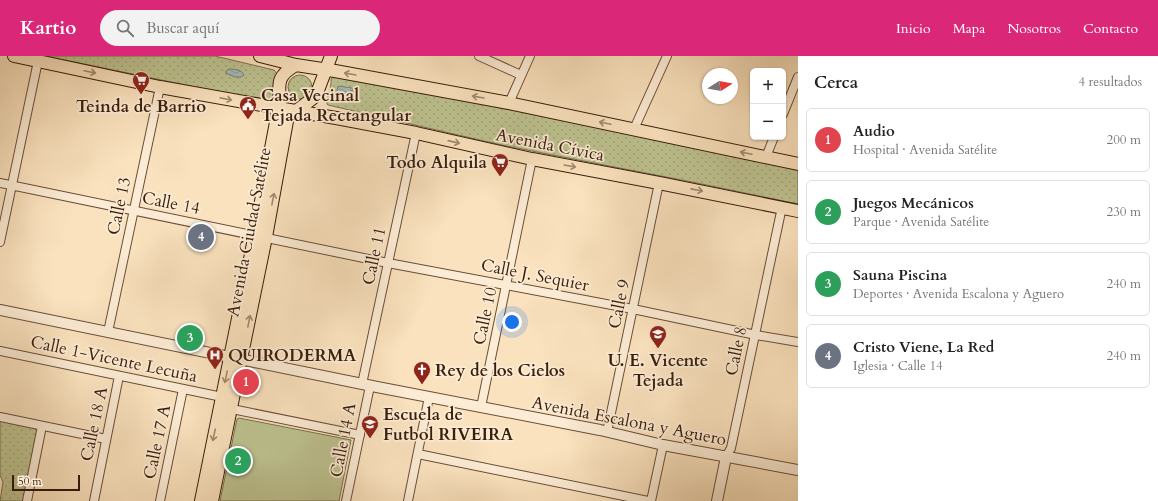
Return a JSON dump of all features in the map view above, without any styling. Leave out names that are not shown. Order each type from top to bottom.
[{"type":"main road","name":"Avenida Cívica","points":[[14,56],[160,86],[416,134],[532,159],[798,211]]},
{"type":"main road","points":[[260,56],[296,65]]},
{"type":"main road","points":[[288,110],[312,99],[317,93],[331,56]]},
{"type":"main road","name":"Avenida Cívica","points":[[296,65],[509,103],[798,164]]},
{"type":"main road","name":"Avenida Ciudad Satélite","points":[[229,402],[260,236],[288,110],[280,101],[280,82],[282,76],[287,70],[296,65]]},
{"type":"main road","points":[[201,501],[229,402]]},
{"type":"main road","points":[[212,501],[229,402]]},
{"type":"street","points":[[479,56],[521,75]]},
{"type":"street","points":[[509,103],[530,56]]},
{"type":"street","points":[[634,129],[667,56]]},
{"type":"street","points":[[0,242],[38,61]]},
{"type":"street","points":[[786,107],[798,77]]},
{"type":"street","name":"Calle 13","points":[[108,332],[160,86]]},
{"type":"street","name":"Calle 11","points":[[366,385],[388,263],[416,134]]},
{"type":"street","points":[[766,157],[773,140]]},
{"type":"street","name":"Calle 10","points":[[481,407],[532,159]]},
{"type":"street","name":"Calle 14","points":[[0,183],[260,236]]},
{"type":"street","name":"Calle 9","points":[[607,432],[659,183]]},
{"type":"street","name":"Calle 8","points":[[717,501],[726,457],[731,448],[756,335],[782,207]]},
{"type":"street","name":"Calle J. Sequier","points":[[260,236],[388,263],[798,342]]},
{"type":"street","name":"Avenida Escalona y Aguero","points":[[0,310],[366,385],[607,432],[663,445],[798,470]]},
{"type":"street","name":"Calle 1-Vicente Lecuña","points":[[0,351],[183,389],[360,435]]},
{"type":"street","name":"Calle 18 A","points":[[94,501],[119,376]]},
{"type":"street","name":"Calle 14 A","points":[[346,501],[360,435],[366,385]]},
{"type":"street","name":"Calle 17 A","points":[[160,501],[183,389]]},
{"type":"street","points":[[408,501],[429,397]]},
{"type":"street","points":[[0,417],[106,439]]},
{"type":"street","points":[[27,501],[42,426]]},
{"type":"street","points":[[651,501],[663,445]]},
{"type":"street","points":[[418,454],[648,501]]},
{"type":"green space","points":[[46,56],[215,56],[274,70],[277,74],[274,83],[273,97],[267,102]]},
{"type":"green space","points":[[300,75],[309,78],[312,87],[309,96],[300,99],[291,96],[288,87],[291,78]]},
{"type":"green space","points":[[336,75],[798,169],[798,204],[506,146],[328,105],[327,101],[331,86],[331,79]]},
{"type":"green space","points":[[239,418],[351,440],[339,501],[220,501],[237,419]]},
{"type":"green space","points":[[0,421],[34,428],[37,431],[23,501],[0,501],[3,482],[0,475]]},
{"type":"water","points":[[229,69],[240,71],[244,75],[241,77],[235,77],[226,73]]},
{"type":"water","points":[[338,86],[352,88],[353,90],[350,91],[349,95],[352,100],[336,97]]},
{"type":"place","name":"Teinda de Barrio","points":[[141,95]]},
{"type":"place","name":"Casa Vecinal Tejada Rectangular","points":[[248,120]]},
{"type":"place","name":"Todo Alquila","points":[[500,177]]},
{"type":"place","name":"Cristo Viene, La Red","points":[[201,237]]},
{"type":"place","name":"Sauna Piscina","points":[[190,338]]},
{"type":"place","name":"U. E. Vicente Tejada","points":[[658,349]]},
{"type":"place","name":"QUIRODERMA","points":[[215,370]]},
{"type":"place","name":"Audio","points":[[246,382]]},
{"type":"place","name":"Rey de los Cielos","points":[[422,385]]},
{"type":"place","name":"Escuela de Futbol RIVEIRA","points":[[370,439]]},
{"type":"place","name":"Juegos Mecánicos","points":[[238,461]]}]
